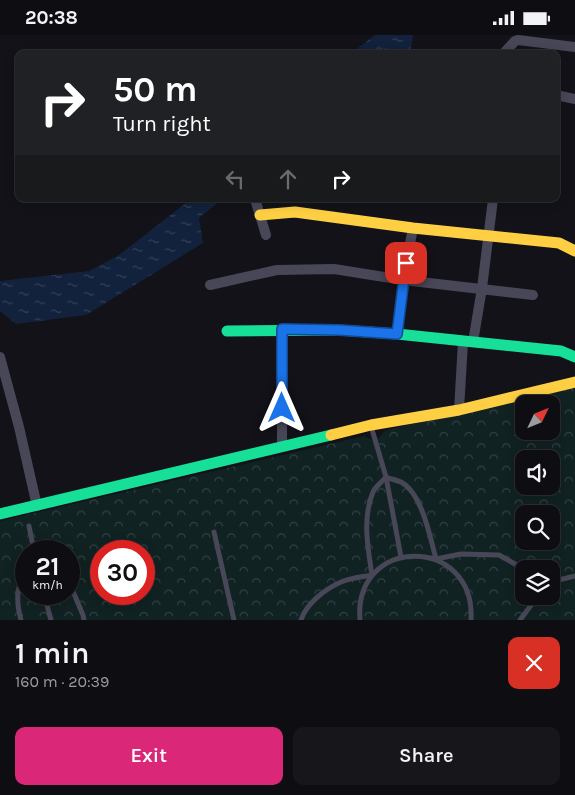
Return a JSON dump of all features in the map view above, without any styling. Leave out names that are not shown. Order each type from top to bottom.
[{"type":"street","points":[[507,50],[518,40],[575,47]]},
{"type":"street","points":[[560,96],[575,99]]},
{"type":"street","points":[[256,202],[266,235]]},
{"type":"street","points":[[459,410],[468,342],[482,289],[493,202]]},
{"type":"street","points":[[260,215],[295,212],[413,228],[558,243],[575,251]]},
{"type":"street","points":[[397,334],[403,280],[413,228]]},
{"type":"street","points":[[210,285],[277,270],[334,269],[403,280],[533,295]]},
{"type":"street","points":[[282,329],[282,447]]},
{"type":"street","points":[[227,331],[282,329],[339,330],[397,334],[561,351],[575,357]]},
{"type":"street","points":[[0,357],[37,505]]},
{"type":"street","points":[[0,515],[371,425],[459,410],[575,383]]},
{"type":"lane","points":[[371,425],[386,477],[401,557]]},
{"type":"lane","points":[[386,477],[402,482],[415,496],[428,526],[436,559]]},
{"type":"lane","points":[[372,575],[366,542],[368,509],[373,490],[386,477]]},
{"type":"lane","points":[[29,526],[32,540]]},
{"type":"lane","points":[[214,532],[234,620]]},
{"type":"lane","points":[[436,559],[461,553],[498,555],[515,564]]},
{"type":"lane","points":[[360,620],[359,607],[363,590],[372,575],[385,563],[401,557],[418,555],[436,559],[452,568],[464,583],[471,600],[471,620]]},
{"type":"lane","points":[[300,620],[304,612],[320,595],[341,582],[372,575]]},
{"type":"lane","points":[[560,581],[575,577]]},
{"type":"lane","points":[[17,605],[21,620]]},
{"type":"lane","points":[[47,605],[51,620]]},
{"type":"lane","points":[[79,605],[84,620]]},
{"type":"lane","points":[[520,620],[531,605]]},
{"type":"green space","points":[[575,387],[575,620],[0,620],[0,521],[364,436],[375,441],[386,430],[515,401],[515,440],[560,440],[560,395],[540,395]]},
{"type":"water","points":[[375,35],[413,35],[411,50],[355,50]]},
{"type":"water","points":[[187,202],[218,202],[199,218],[203,243],[86,315],[16,324],[0,311],[0,281],[89,271],[119,255]]},
{"type":"traffic: fast","points":[[227,331],[339,330],[397,334],[561,351],[575,357]]},
{"type":"traffic: fast","points":[[0,514],[331,435]]},
{"type":"traffic: slow","points":[[260,215],[295,212],[413,228],[559,243],[575,251]]},
{"type":"traffic: slow","points":[[331,435],[371,425],[459,410],[575,382]]},
{"type":"route","points":[[282,408],[282,329],[397,334],[406,263]]}]
